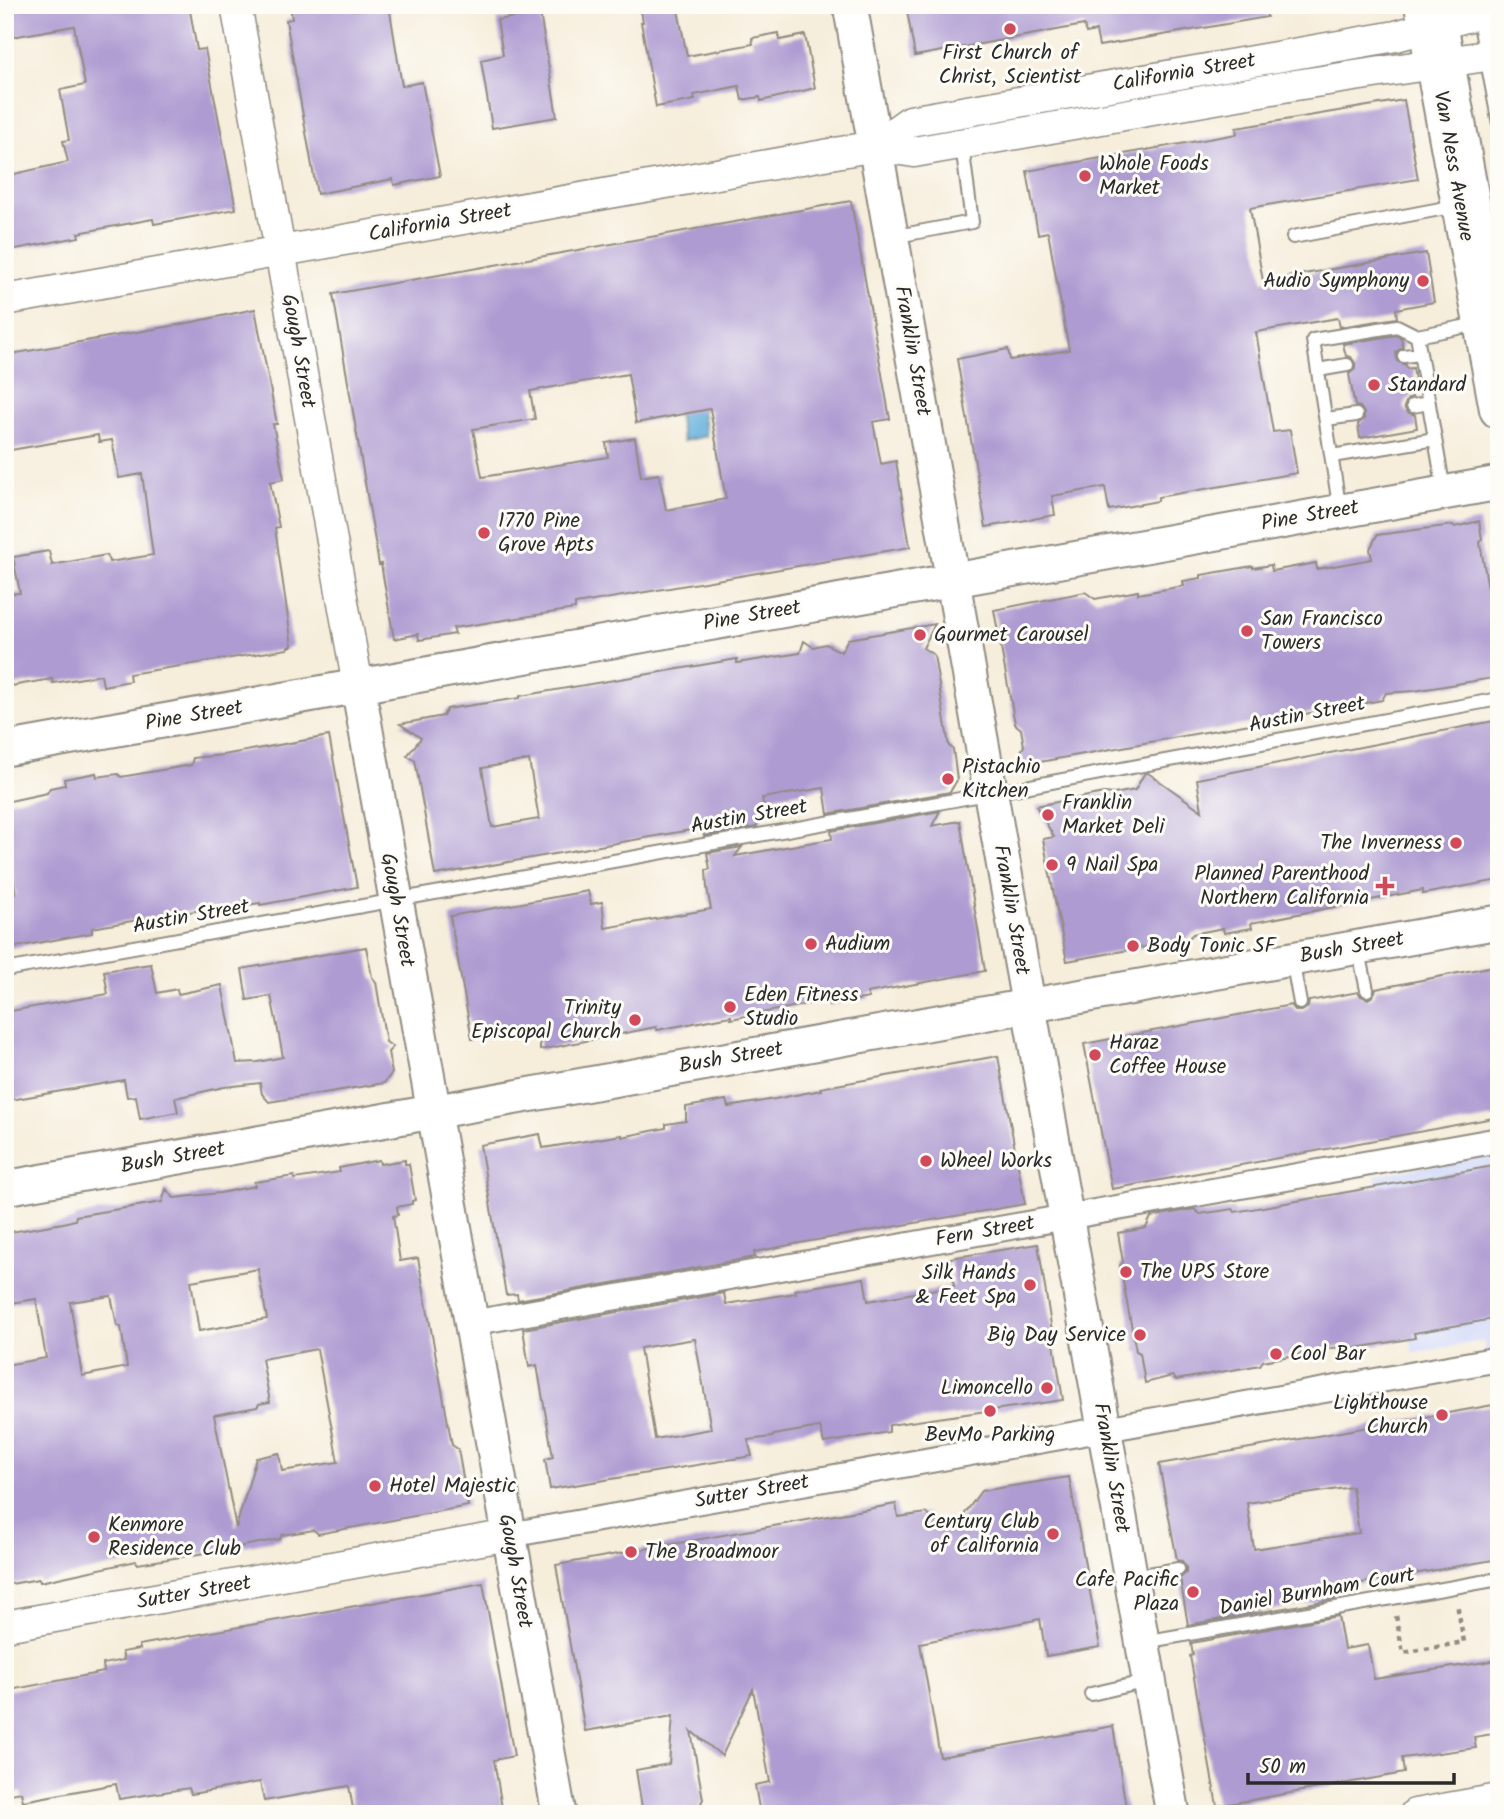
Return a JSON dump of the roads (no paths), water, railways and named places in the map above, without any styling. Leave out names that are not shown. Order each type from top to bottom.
[{"type":"highway","name":"Van Ness Avenue","points":[[1463,20],[1460,205],[1499,409]]},
{"type":"main road","name":"Franklin Street","points":[[849,5],[1173,1814]]},
{"type":"main road","name":"Pine Street","points":[[5,749],[1499,483]]},
{"type":"main road","name":"Gough Street","points":[[358,686],[559,1814]]},
{"type":"main road","name":"Bush Street","points":[[5,1188],[1499,922]]},
{"type":"street","name":"Gough Street","points":[[236,5],[358,686]]},
{"type":"street","name":"California Street","points":[[875,146],[910,121],[1396,36],[1463,20]]},
{"type":"street","name":"California Street","points":[[5,300],[875,146],[914,152],[1289,86],[1463,20]]},
{"type":"street","name":"California Street","points":[[1463,20],[1493,55]]},
{"type":"street","name":"Fern Street","points":[[471,1323],[1499,1140]]},
{"type":"street","name":"Sutter Street","points":[[5,1626],[1499,1359]]},
{"type":"street","points":[[1415,1814],[1479,1807]]},
{"type":"lane","points":[[1463,20],[1493,55],[1499,124]]},
{"type":"lane","points":[[1463,20],[1499,288]]},
{"type":"lane","points":[[891,237],[972,222],[962,145]]},
{"type":"lane","points":[[1293,237],[1460,205]]},
{"type":"lane","points":[[1340,511],[1313,341],[1397,326],[1417,336],[1482,323]]},
{"type":"lane","points":[[1417,336],[1444,493]]},
{"type":"lane","points":[[1404,356],[1420,354]]},
{"type":"lane","points":[[1318,370],[1347,365]]},
{"type":"lane","points":[[1413,405],[1429,403]]},
{"type":"lane","points":[[1326,419],[1356,415]]},
{"type":"lane","points":[[1332,456],[1435,439]]},
{"type":"lane","name":"Austin Street","points":[[5,970],[1499,699]]},
{"type":"lane","points":[[1358,947],[1367,990]]},
{"type":"lane","points":[[1292,958],[1300,1003]]},
{"type":"lane","points":[[1130,1577],[1178,1569]]},
{"type":"lane","name":"Daniel Burnham Court","points":[[1142,1642],[1499,1579]]},
{"type":"lane","points":[[1091,1694],[1149,1681]]},
{"type":"water","points":[[698,387],[706,436],[683,441],[674,391]]},
{"type":"place","name":"First Church of Christ, Scientist","points":[[1010,29]]},
{"type":"place","name":"Whole Foods Market","points":[[1085,176]]},
{"type":"place","name":"Audio Symphony","points":[[1423,281]]},
{"type":"place","name":"Standard","points":[[1374,385]]},
{"type":"place","name":"1770 Pine Grove Apts","points":[[484,533]]},
{"type":"place","name":"San Francisco Towers","points":[[1247,631]]},
{"type":"place","name":"Gourmet Carousel","points":[[920,635]]},
{"type":"place","name":"Pistachio Kitchen","points":[[948,779]]},
{"type":"place","name":"Franklin Market Deli","points":[[1048,815]]},
{"type":"place","name":"The Inverness","points":[[1456,843]]},
{"type":"place","name":"9 Nail Spa","points":[[1052,865]]},
{"type":"place","name":"Planned Parenthood Northern California","points":[[1385,886]]},
{"type":"place","name":"Audium","points":[[811,944]]},
{"type":"place","name":"Body Tonic SF","points":[[1133,946]]},
{"type":"place","name":"Eden Fitness Studio","points":[[730,1007]]},
{"type":"place","name":"Trinity Episcopal Church","points":[[635,1020]]},
{"type":"place","name":"Haraz Coffee House","points":[[1095,1055]]},
{"type":"place","name":"Wheel Works","points":[[926,1161]]},
{"type":"place","name":"The UPS Store","points":[[1126,1272]]},
{"type":"place","name":"Silk Hands & Feet Spa","points":[[1030,1285]]},
{"type":"place","name":"Big Day Service","points":[[1140,1335]]},
{"type":"place","name":"Cool Bar","points":[[1276,1354]]},
{"type":"place","name":"Limoncello","points":[[1047,1388]]},
{"type":"place","name":"BevMo Parking","points":[[990,1411]]},
{"type":"place","name":"Lighthouse Church","points":[[1442,1415]]},
{"type":"place","name":"Hotel Majestic","points":[[375,1486]]},
{"type":"place","name":"Century Club of California","points":[[1053,1534]]},
{"type":"place","name":"Kenmore Residence Club","points":[[94,1537]]},
{"type":"place","name":"The Broadmoor","points":[[631,1552]]},
{"type":"place","name":"Cafe Pacific Plaza","points":[[1193,1592]]}]
